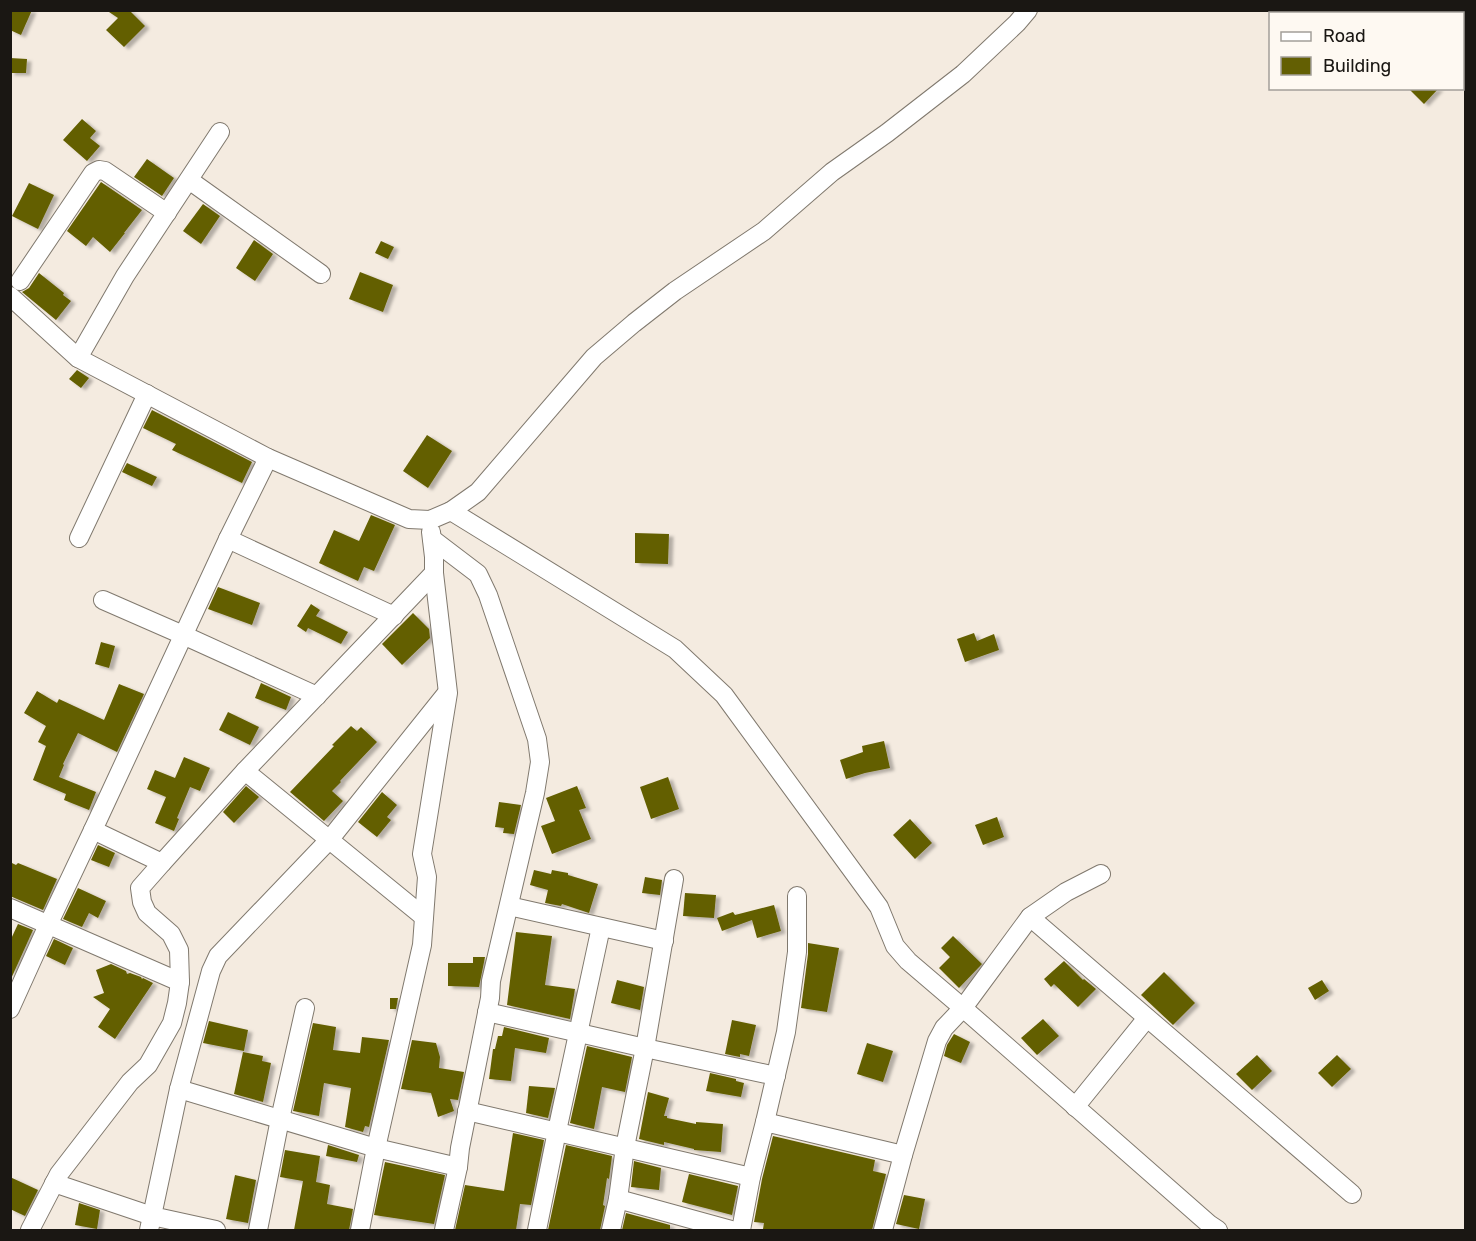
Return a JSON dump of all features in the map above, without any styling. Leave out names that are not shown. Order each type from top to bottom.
[{"type":"street","points":[[167,213],[105,171],[99,170],[93,173],[15,289],[78,358],[268,458],[409,519],[430,520],[451,511],[478,492],[594,357],[675,291],[764,231],[832,172],[963,74],[1028,10]]},
{"type":"street","points":[[78,358],[125,276],[220,132]]},
{"type":"street","points":[[189,180],[321,274]]},
{"type":"street","points":[[79,538],[147,394]]},
{"type":"street","points":[[10,1009],[183,635],[268,458]]},
{"type":"street","points":[[451,511],[675,650],[724,695],[879,907],[895,946],[908,961],[1218,1230]]},
{"type":"street","points":[[360,1230],[422,945],[427,877],[422,854],[448,693],[430,520]]},
{"type":"street","points":[[228,539],[394,616]]},
{"type":"street","points":[[432,539],[478,574],[488,595],[537,739],[540,762],[535,793],[491,981],[458,1167],[444,1230]]},
{"type":"street","points":[[30,1230],[59,1174],[130,1082],[148,1065],[172,1023],[180,982],[179,950],[171,934],[147,913],[142,902],[140,888],[245,771],[434,573]]},
{"type":"street","points":[[103,600],[317,696]]},
{"type":"street","points":[[151,1223],[179,1089],[211,971],[218,956],[330,839],[448,693]]},
{"type":"street","points":[[245,771],[424,916]]},
{"type":"street","points":[[93,830],[162,863]]},
{"type":"street","points":[[883,1230],[937,1041],[944,1028],[963,1008],[1030,917],[1066,892],[1101,874]]},
{"type":"street","points":[[610,1230],[618,1199],[625,1147],[645,1048],[674,879]]},
{"type":"street","points":[[741,1230],[786,1032],[797,952],[796,896]]},
{"type":"street","points":[[509,906],[664,941]]},
{"type":"street","points":[[10,908],[180,982]]},
{"type":"street","points":[[1030,917],[1352,1194]]},
{"type":"street","points":[[537,1230],[601,927]]},
{"type":"street","points":[[258,1230],[305,1008]]},
{"type":"street","points":[[487,1012],[776,1076]]},
{"type":"street","points":[[1075,1107],[1147,1018]]},
{"type":"street","points":[[179,1089],[376,1148],[458,1167]]},
{"type":"street","points":[[467,1111],[752,1177]]},
{"type":"street","points":[[765,1122],[903,1155]]},
{"type":"street","points":[[54,1182],[151,1223],[216,1230]]},
{"type":"street","points":[[618,1199],[731,1230]]},
{"type":"building","points":[[10,10],[32,10],[21,35],[10,30]]},
{"type":"building","points":[[106,10],[129,10],[145,26],[124,47],[106,30],[118,18]]},
{"type":"building","points":[[10,58],[27,59],[26,73],[10,73]]},
{"type":"building","points":[[1410,90],[1437,90],[1424,104]]},
{"type":"building","points":[[82,119],[96,131],[90,138],[100,146],[87,161],[63,140]]},
{"type":"building","points":[[147,159],[174,178],[162,196],[134,177]]},
{"type":"building","points":[[101,182],[142,210],[110,252],[93,237],[86,246],[67,231]]},
{"type":"building","points":[[29,183],[54,195],[38,229],[12,216]]},
{"type":"building","points":[[203,204],[220,216],[201,244],[183,231]]},
{"type":"building","points":[[254,240],[273,254],[255,281],[236,268]]},
{"type":"building","points":[[381,241],[394,247],[388,259],[375,253]]},
{"type":"building","points":[[360,272],[393,285],[383,312],[349,299]]},
{"type":"building","points":[[39,273],[71,301],[56,320],[22,292],[29,288]]},
{"type":"building","points":[[77,370],[89,378],[81,388],[69,379]]},
{"type":"building","points":[[152,410],[252,462],[242,483],[172,450],[176,444],[143,428]]},
{"type":"building","points":[[427,435],[452,451],[428,488],[403,471]]},
{"type":"building","points":[[127,463],[157,477],[152,486],[122,472]]},
{"type":"building","points":[[371,515],[395,525],[374,571],[364,567],[358,581],[319,563],[334,530],[359,541]]},
{"type":"building","points":[[635,533],[669,534],[668,564],[635,563]]},
{"type":"building","points":[[218,587],[260,603],[252,625],[208,609]]},
{"type":"building","points":[[311,604],[320,610],[316,616],[348,632],[341,644],[308,628],[306,632],[297,626]]},
{"type":"building","points":[[413,613],[429,629],[430,638],[402,665],[382,644]]},
{"type":"building","points":[[974,633],[977,641],[994,634],[999,650],[965,662],[957,639]]},
{"type":"building","points":[[101,642],[115,646],[109,668],[95,664]]},
{"type":"building","points":[[261,683],[291,697],[286,710],[255,698]]},
{"type":"building","points":[[119,684],[144,694],[117,752],[78,733],[59,777],[96,792],[89,810],[64,800],[66,794],[33,780],[46,746],[38,742],[46,726],[24,713],[37,691],[57,703],[59,699],[104,720]]},
{"type":"building","points":[[228,712],[259,727],[250,745],[219,730]]},
{"type":"building","points":[[351,726],[357,731],[361,727],[377,742],[332,791],[343,801],[324,821],[290,792]]},
{"type":"building","points":[[884,741],[890,768],[846,779],[840,760],[863,752],[862,746]]},
{"type":"building","points":[[184,757],[210,768],[200,791],[190,787],[174,831],[155,823],[166,797],[147,789],[155,770],[175,778]]},
{"type":"building","points":[[668,777],[679,809],[651,819],[640,787]]},
{"type":"building","points":[[246,786],[259,797],[234,823],[223,812]]},
{"type":"building","points":[[577,786],[586,808],[579,810],[591,839],[552,854],[541,826],[555,821],[546,798]]},
{"type":"building","points":[[382,792],[397,805],[387,817],[391,820],[377,837],[358,822]]},
{"type":"building","points":[[499,802],[521,805],[514,834],[503,833],[504,828],[495,827]]},
{"type":"building","points":[[997,817],[1004,837],[983,845],[975,825]]},
{"type":"building","points":[[910,819],[932,843],[915,859],[893,835]]},
{"type":"building","points":[[98,845],[115,853],[109,867],[91,860]]},
{"type":"building","points":[[10,862],[57,879],[43,910],[10,896]]},
{"type":"building","points":[[534,870],[551,874],[552,870],[568,873],[568,875],[598,884],[589,913],[562,904],[561,906],[545,903],[548,890],[530,885]]},
{"type":"building","points":[[645,877],[662,880],[660,895],[642,893]]},
{"type":"building","points":[[78,888],[106,901],[98,918],[89,913],[82,927],[63,919]]},
{"type":"building","points":[[685,893],[716,895],[714,918],[683,916]]},
{"type":"building","points":[[774,905],[781,931],[757,938],[752,920],[722,931],[717,918],[733,912],[735,915]]},
{"type":"building","points":[[18,924],[33,930],[10,981],[10,941]]},
{"type":"building","points":[[516,932],[552,936],[545,985],[575,989],[570,1019],[507,1005]]},
{"type":"building","points":[[953,936],[982,964],[959,988],[939,968],[950,957],[941,948]]},
{"type":"building","points":[[54,939],[73,948],[65,965],[46,956]]},
{"type":"building","points":[[808,943],[839,948],[827,1012],[801,1008]]},
{"type":"building","points":[[473,957],[485,957],[479,987],[448,986],[448,963],[473,963]]},
{"type":"building","points":[[1064,961],[1096,989],[1078,1007],[1054,984],[1051,987],[1044,979]]},
{"type":"building","points":[[111,964],[126,971],[127,974],[130,973],[153,983],[115,1039],[98,1027],[110,1009],[93,997],[104,993],[96,970]]},
{"type":"building","points":[[1164,972],[1195,1003],[1173,1025],[1141,995]]},
{"type":"building","points":[[617,980],[644,987],[640,1010],[611,1003]]},
{"type":"building","points":[[1322,980],[1329,991],[1315,1000],[1308,988]]},
{"type":"building","points":[[390,998],[398,998],[396,1009],[390,1009]]},
{"type":"building","points":[[1043,1019],[1059,1036],[1037,1055],[1021,1038]]},
{"type":"building","points":[[732,1020],[756,1025],[749,1056],[725,1054]]},
{"type":"building","points":[[209,1021],[248,1030],[244,1051],[203,1043]]},
{"type":"building","points":[[313,1023],[336,1027],[333,1050],[360,1053],[362,1037],[389,1040],[369,1127],[365,1126],[363,1132],[345,1127],[351,1088],[324,1083],[319,1116],[293,1111]]},
{"type":"building","points":[[504,1027],[549,1038],[546,1053],[515,1048],[511,1081],[489,1079],[493,1049],[495,1049],[498,1036],[502,1036]]},
{"type":"building","points":[[954,1034],[970,1042],[961,1063],[944,1056],[947,1045]]},
{"type":"building","points":[[412,1040],[436,1043],[440,1057],[439,1068],[464,1072],[458,1100],[450,1099],[454,1111],[438,1117],[431,1093],[401,1089]]},
{"type":"building","points":[[867,1043],[893,1051],[883,1082],[857,1074]]},
{"type":"building","points":[[587,1046],[632,1057],[625,1092],[602,1087],[594,1129],[570,1123]]},
{"type":"building","points":[[243,1052],[263,1056],[262,1061],[271,1063],[263,1102],[234,1094]]},
{"type":"building","points":[[1257,1055],[1272,1071],[1252,1090],[1236,1074]]},
{"type":"building","points":[[1337,1055],[1351,1069],[1332,1087],[1318,1073]]},
{"type":"building","points":[[710,1073],[744,1083],[741,1097],[706,1091]]},
{"type":"building","points":[[529,1086],[555,1088],[548,1118],[526,1113]]},
{"type":"building","points":[[648,1092],[669,1098],[664,1116],[667,1118],[696,1124],[696,1122],[723,1124],[721,1152],[694,1150],[664,1142],[664,1145],[639,1139]]},
{"type":"building","points":[[513,1133],[544,1140],[531,1205],[520,1204],[516,1230],[455,1230],[465,1185],[504,1191]]},
{"type":"building","points":[[773,1136],[875,1160],[873,1171],[886,1174],[872,1230],[771,1230],[763,1229],[764,1223],[754,1222]]},
{"type":"building","points":[[328,1145],[359,1155],[357,1162],[326,1156]]},
{"type":"building","points":[[566,1145],[612,1156],[600,1230],[548,1230]]},
{"type":"building","points":[[285,1150],[320,1156],[316,1182],[330,1185],[327,1204],[353,1209],[349,1230],[294,1230],[303,1181],[280,1177]]},
{"type":"building","points":[[634,1161],[661,1168],[659,1190],[631,1187]]},
{"type":"building","points":[[385,1162],[445,1175],[434,1224],[374,1215]]},
{"type":"building","points":[[689,1174],[738,1186],[732,1215],[682,1202]]},
{"type":"building","points":[[235,1175],[256,1180],[248,1223],[226,1219]]},
{"type":"building","points":[[10,1177],[38,1190],[25,1216],[10,1209]]},
{"type":"building","points":[[904,1195],[925,1199],[919,1229],[896,1224]]},
{"type":"building","points":[[79,1203],[100,1210],[97,1229],[75,1225]]},
{"type":"building","points":[[626,1213],[670,1225],[670,1230],[622,1230]]}]
